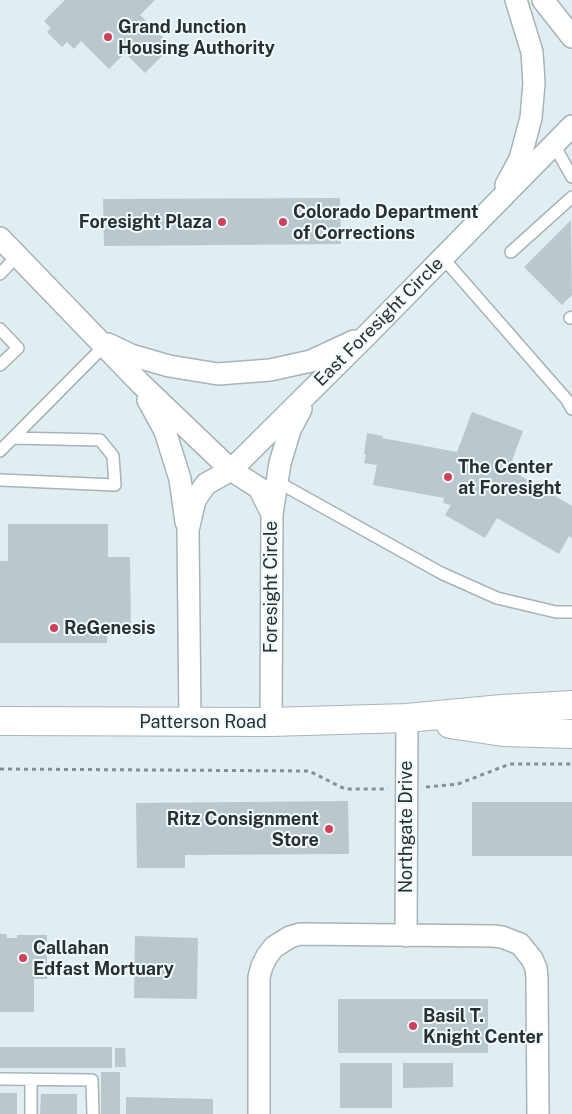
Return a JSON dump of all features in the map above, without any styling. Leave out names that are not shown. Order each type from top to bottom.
[{"type":"main road","name":"Patterson Road","points":[[0,721],[271,722],[406,718],[572,705]]},
{"type":"main road","name":"Patterson Road","points":[[406,718],[503,732],[572,734]]},
{"type":"street","name":"East Foresight Circle","points":[[492,208],[520,159],[531,118],[534,83],[532,52],[516,0]]},
{"type":"street","points":[[543,0],[572,37]]},
{"type":"street","name":"East Foresight Circle","points":[[231,470],[368,334],[572,126]]},
{"type":"street","points":[[0,238],[140,383],[165,431],[180,479],[188,530],[190,721]]},
{"type":"street","points":[[101,342],[131,355],[170,366],[218,374],[270,370],[311,361],[368,334]]},
{"type":"street","name":"Foresight Circle","points":[[140,383],[231,470],[259,488],[272,514],[271,722]]},
{"type":"street","name":"East Foresight Circle","points":[[272,514],[276,481],[290,430],[309,393]]},
{"type":"street","points":[[188,530],[195,500],[206,484],[231,470]]},
{"type":"street","name":"Northgate Drive","points":[[406,718],[406,936]]},
{"type":"street","points":[[260,1114],[259,977],[262,966],[270,951],[282,941],[300,934],[502,937],[512,940],[527,951],[536,968],[537,978],[538,1114]]},
{"type":"lane","points":[[554,145],[572,177]]},
{"type":"lane","points":[[511,252],[572,197]]},
{"type":"lane","points":[[0,274],[17,256]]},
{"type":"lane","points":[[443,258],[567,400],[572,409]]},
{"type":"lane","points":[[0,329],[18,348],[0,365]]},
{"type":"lane","points":[[0,451],[101,342]]},
{"type":"lane","points":[[0,480],[115,485],[113,456],[100,440],[13,438]]},
{"type":"lane","points":[[276,481],[441,573],[490,595],[556,612],[572,612]]},
{"type":"lane","points":[[0,1079],[92,1080],[93,1114]]},
{"type":"lane","points":[[31,1079],[31,1114]]},
{"type":"path","points":[[0,769],[309,771],[345,789],[406,789],[458,784],[510,764],[572,764]]},
{"type":"building","name":"Grand Junction Housing Authority","points":[[65,0],[155,0],[140,15],[172,46],[145,73],[125,53],[109,69],[81,41],[74,49],[67,42],[62,47],[47,32],[51,28],[44,21]]},
{"type":"building","name":"Foresight Plaza","points":[[340,198],[341,244],[104,246],[103,199]]},
{"type":"building","points":[[571,220],[572,295],[562,305],[524,267]]},
{"type":"building","name":"The Center at Foresight","points":[[472,412],[523,431],[509,469],[572,506],[572,538],[569,536],[559,554],[497,518],[485,538],[445,515],[451,505],[443,503],[444,498],[373,485],[377,465],[364,463],[367,433],[383,436],[382,438],[457,452]]},
{"type":"building","points":[[8,524],[108,524],[108,557],[130,557],[131,635],[107,635],[107,643],[0,643],[0,561],[8,561]]},
{"type":"building","points":[[348,801],[349,854],[185,855],[185,868],[137,868],[136,803]]},
{"type":"building","points":[[472,802],[572,802],[572,856],[472,856]]},
{"type":"building","name":"Callahan Edfast Mortuary","points":[[0,934],[6,934],[7,938],[17,938],[17,935],[47,935],[47,979],[34,979],[34,1012],[0,1012]]},
{"type":"building","points":[[135,936],[198,938],[197,999],[134,998]]},
{"type":"building","name":"Basil T. Knight Center","points":[[338,999],[488,999],[488,1053],[338,1053]]},
{"type":"building","points":[[0,1047],[112,1047],[112,1068],[0,1068]]},
{"type":"building","points":[[115,1048],[125,1048],[126,1067],[115,1067]]},
{"type":"building","points":[[340,1063],[392,1063],[392,1108],[340,1108]]},
{"type":"building","points":[[403,1063],[453,1063],[453,1087],[403,1088]]},
{"type":"building","points":[[101,1072],[120,1072],[120,1114],[101,1114]]},
{"type":"building","points":[[0,1093],[17,1093],[17,1114],[0,1114]]},
{"type":"building","points":[[41,1094],[77,1094],[77,1114],[40,1114]]},
{"type":"building","points":[[126,1097],[213,1099],[213,1114],[126,1114]]},
{"type":"place","name":"Grand Junction Housing Authority","points":[[108,37]]},
{"type":"place","name":"Foresight Plaza","points":[[222,222]]},
{"type":"place","name":"Colorado Department of Corrections","points":[[283,222]]},
{"type":"place","name":"The Center at Foresight","points":[[448,477]]},
{"type":"place","name":"ReGenesis","points":[[54,628]]},
{"type":"place","name":"Ritz Consignment Store","points":[[329,829]]},
{"type":"place","name":"Callahan Edfast Mortuary","points":[[23,958]]},
{"type":"place","name":"Basil T. Knight Center","points":[[413,1026]]}]
